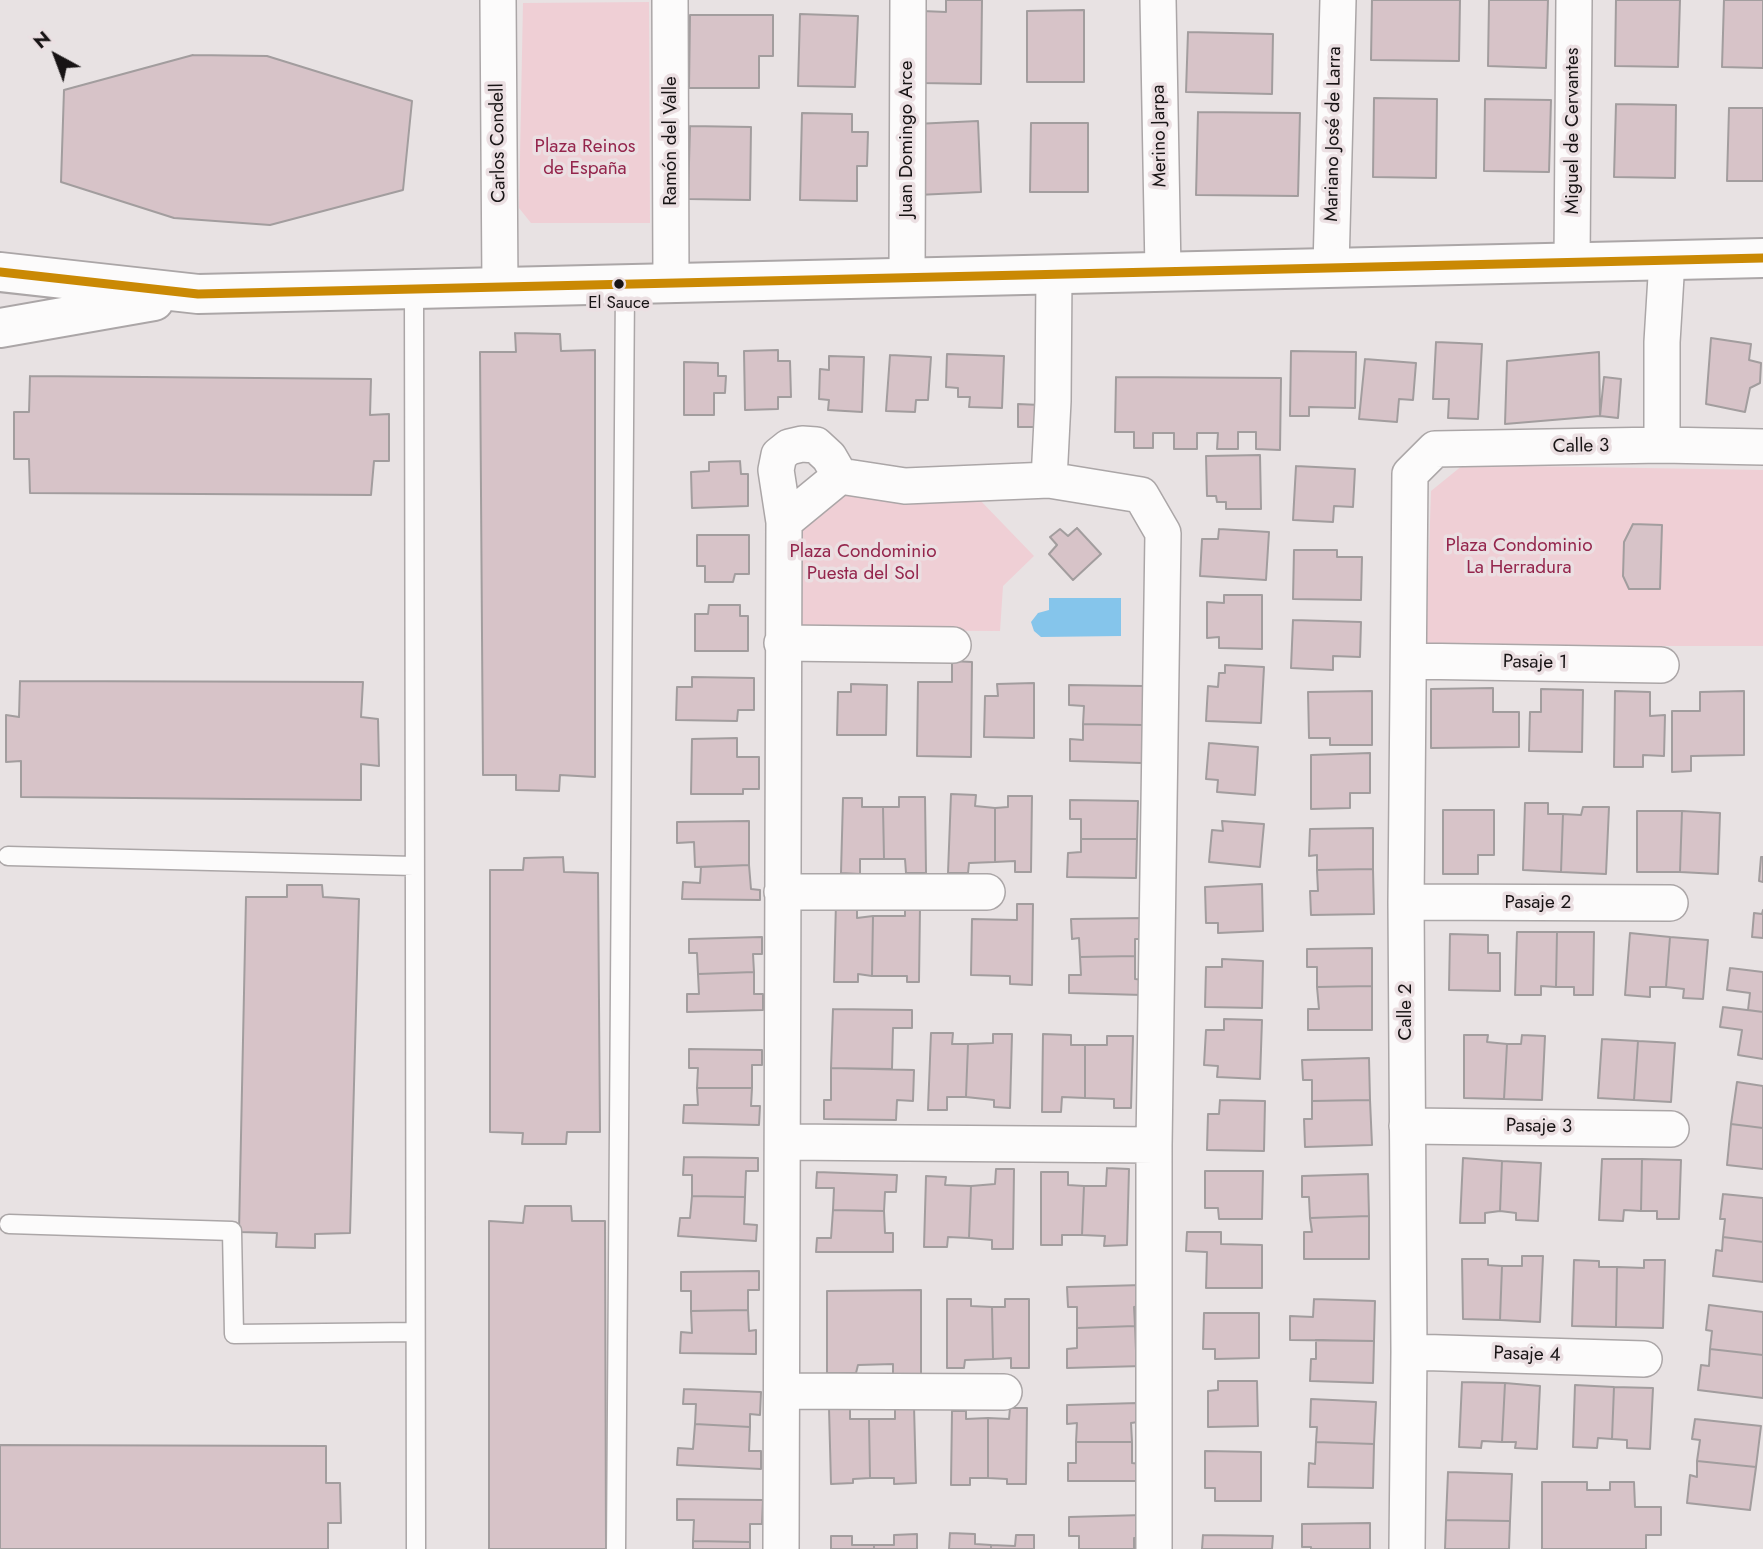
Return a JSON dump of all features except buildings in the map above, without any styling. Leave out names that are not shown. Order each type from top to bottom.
[{"type":"main road","points":[[0,272],[198,294],[1763,258]]},
{"type":"main road","points":[[0,328],[198,294]]},
{"type":"street","name":"Carlos Condell","points":[[498,0],[500,287]]},
{"type":"street","name":"Ramón del Valle","points":[[670,0],[671,283]]},
{"type":"street","name":"Juan Domingo Arce","points":[[907,277],[908,0]]},
{"type":"street","name":"Merino Jarpa","points":[[1158,0],[1163,271]]},
{"type":"street","name":"Mariano José de Larra","points":[[1331,268],[1338,0]]},
{"type":"street","name":"Miguel de Cervantes","points":[[1572,262],[1574,0]]},
{"type":"street","points":[[1662,445],[1662,342],[1667,260]]},
{"type":"street","points":[[1049,480],[1054,274]]},
{"type":"street","points":[[781,1549],[784,522],[776,470],[779,455],[789,447],[816,445],[829,457],[840,476]]},
{"type":"street","name":"Calle 3","points":[[1410,474],[1434,449],[1662,445],[1763,447]]},
{"type":"street","name":"Calle 2","points":[[1407,1549],[1409,1352],[1406,902],[1410,474]]},
{"type":"street","points":[[784,522],[840,476],[905,486],[1049,480],[1141,495],[1163,533],[1154,1145],[1154,1549]]},
{"type":"street","points":[[782,643],[953,645]]},
{"type":"street","name":"Pasaje 1","points":[[1409,661],[1661,664]]},
{"type":"street","points":[[782,891],[986,892]]},
{"type":"street","name":"Pasaje 2","points":[[1406,902],[1670,903]]},
{"type":"street","name":"Pasaje 3","points":[[1407,1126],[1671,1129]]},
{"type":"street","points":[[784,1142],[1154,1145]]},
{"type":"street","name":"Pasaje 4","points":[[1409,1352],[1644,1359]]},
{"type":"street","points":[[782,1391],[1004,1392]]},
{"type":"lane","points":[[616,1549],[625,284]]},
{"type":"lane","points":[[414,289],[416,1549]]},
{"type":"lane","points":[[8,856],[414,866]]},
{"type":"lane","points":[[9,1224],[232,1231],[234,1334],[415,1332]]},
{"type":"green space","name":"Plaza Reinos de España","points":[[649,2],[650,223],[531,223],[519,208],[523,3]]},
{"type":"green space","name":"Plaza Condominio La Herradura","points":[[1463,465],[1763,470],[1763,646],[1426,646],[1431,491]]},
{"type":"green space","name":"Plaza Condominio Puesta del Sol","points":[[847,486],[977,497],[1034,556],[1003,586],[1000,631],[790,630],[797,523]]},
{"type":"water","points":[[1049,598],[1121,598],[1121,636],[1041,637],[1034,631],[1031,622],[1038,613],[1049,610]]},
{"type":"transit line","points":[[0,272],[198,294],[1763,258]]},
{"type":"place","name":"El Sauce","points":[[619,284]]}]
